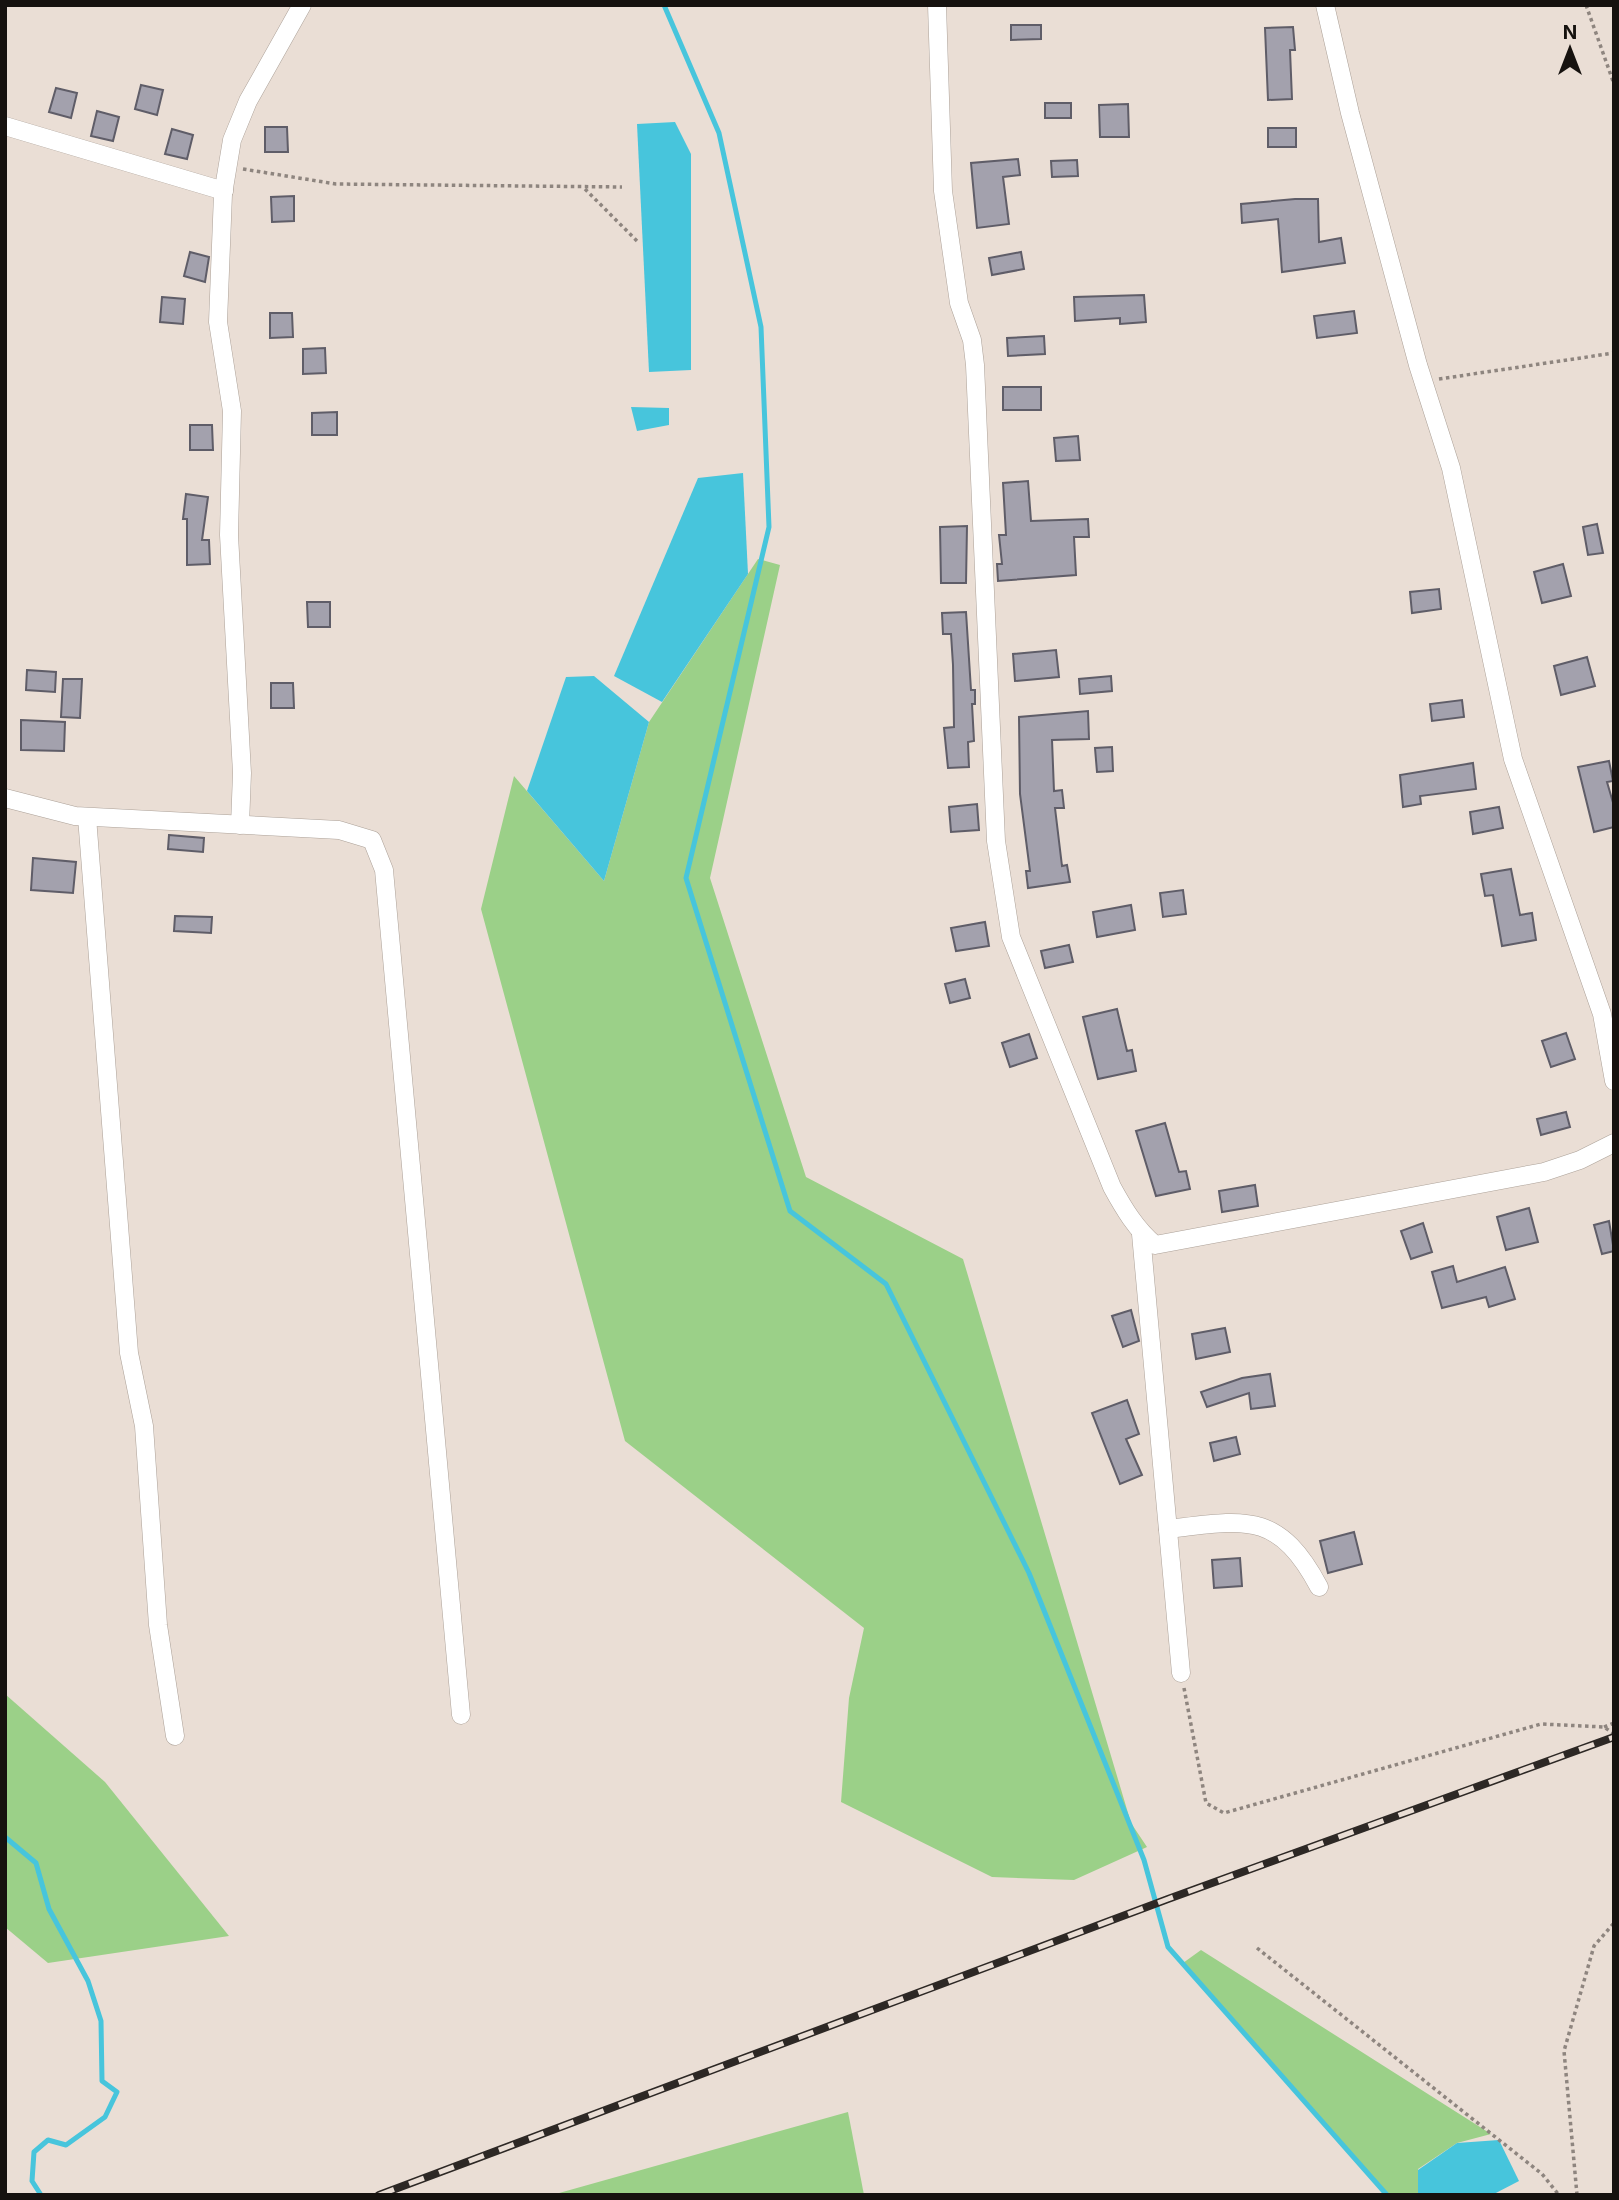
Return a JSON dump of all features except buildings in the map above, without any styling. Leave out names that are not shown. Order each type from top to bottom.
[{"type":"street","points":[[240,825],[242,773],[229,535],[232,411],[218,322],[224,191],[232,140],[248,101],[302,5]]},
{"type":"street","points":[[937,5],[943,191],[960,303],[972,340],[975,365],[996,841],[1010,937],[1112,1187],[1141,1234],[1155,1245],[1530,1174],[1580,1160],[1614,1143]]},
{"type":"street","points":[[1325,5],[1350,113],[1424,382],[1451,468],[1513,759],[1608,1013],[1614,1081]]},
{"type":"street","points":[[5,126],[224,191]]},
{"type":"street","points":[[5,798],[87,817],[357,833],[372,840],[384,870],[461,1715]]},
{"type":"street","points":[[87,817],[129,1353],[144,1426],[158,1625],[175,1736]]},
{"type":"street","points":[[1141,1234],[1181,1673]]},
{"type":"street","points":[[1168,1529],[1242,1521],[1272,1532],[1302,1555],[1319,1587]]},
{"type":"path","points":[[1586,5],[1614,84]]},
{"type":"path","points":[[228,167],[337,184],[622,187]]},
{"type":"path","points":[[583,187],[637,241]]},
{"type":"path","points":[[1424,382],[1614,353]]},
{"type":"path","points":[[1181,1673],[1206,1803],[1224,1813],[1541,1724],[1604,1727],[1614,1723]]},
{"type":"path","points":[[1604,1727],[1614,1734]]},
{"type":"path","points":[[1577,2195],[1564,2052],[1594,1946],[1614,1923]]},
{"type":"path","points":[[1257,1948],[1542,2174],[1559,2195]]},
{"type":"green space","points":[[758,559],[780,565],[710,878],[806,1177],[963,1259],[1131,1823],[1147,1847],[1074,1880],[992,1877],[841,1802],[849,1698],[864,1628],[625,1441],[481,909],[514,776],[604,881],[649,722]]},
{"type":"green space","points":[[5,1694],[105,1782],[229,1936],[48,1963],[5,1927]]},
{"type":"green space","points":[[1201,1950],[1491,2134],[1457,2143],[1418,2169],[1418,2195],[1389,2195],[1183,1963]]},
{"type":"green space","points":[[848,2112],[864,2195],[552,2195]]},
{"type":"water","points":[[675,122],[691,154],[691,370],[649,372],[637,124]]},
{"type":"water","points":[[631,407],[669,408],[669,425],[637,431]]},
{"type":"water","points":[[743,473],[748,574],[662,702],[614,676],[698,478]]},
{"type":"water","points":[[594,676],[649,722],[604,881],[527,791],[566,677]]},
{"type":"water","points":[[1499,2140],[1519,2181],[1492,2195],[1418,2195],[1418,2170],[1457,2143]]},
{"type":"waterway","points":[[664,5],[719,133],[761,327],[769,527],[686,878],[790,1211],[886,1284],[1029,1573],[1144,1860],[1168,1947],[1387,2195]]},
{"type":"waterway","points":[[5,1837],[36,1863],[49,1909],[88,1981],[101,2021],[102,2081],[117,2092],[105,2117],[66,2145],[48,2140],[34,2152],[32,2181],[41,2195]]},
{"type":"railway","points":[[379,2195],[1168,1899],[1614,1737]]}]
